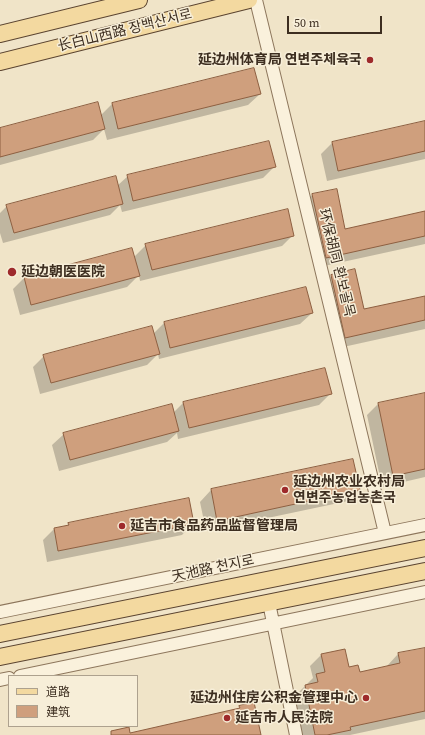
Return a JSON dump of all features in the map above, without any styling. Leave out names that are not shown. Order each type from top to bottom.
[{"type":"main road","name":"长白山西路 장백산서로","points":[[0,34],[139,0]]},
{"type":"main road","name":"长白山西路 장백산서로","points":[[0,62],[249,0]]},
{"type":"main road","name":"天池路 천지로","points":[[0,634],[425,548]]},
{"type":"main road","points":[[0,657],[425,571]]},
{"type":"street","name":"环保胡同 환보골목","points":[[256,0],[386,533]]},
{"type":"street","name":"天池路 천지로","points":[[0,612],[425,525]]},
{"type":"street","points":[[25,675],[425,592]]},
{"type":"street","points":[[268,602],[296,735]]},
{"type":"building","points":[[254,68],[261,94],[118,129],[112,103]]},
{"type":"building","points":[[98,102],[105,129],[0,157],[0,128]]},
{"type":"building","points":[[425,121],[425,151],[338,171],[332,142]]},
{"type":"building","points":[[269,141],[276,167],[133,201],[127,175]]},
{"type":"building","points":[[116,176],[123,204],[14,233],[6,205]]},
{"type":"building","points":[[337,189],[345,229],[425,211],[425,236],[326,258],[312,194]]},
{"type":"building","points":[[288,209],[294,236],[152,270],[145,244]]},
{"type":"building","points":[[132,248],[140,276],[31,305],[24,277]]},
{"type":"building","points":[[355,269],[364,309],[425,296],[425,320],[345,338],[331,275]]},
{"type":"building","points":[[306,287],[313,313],[170,348],[164,322]]},
{"type":"building","points":[[152,326],[160,354],[51,383],[43,355]]},
{"type":"building","points":[[325,368],[332,394],[189,428],[183,402]]},
{"type":"building","points":[[425,393],[425,469],[393,476],[378,403]]},
{"type":"building","points":[[172,404],[179,431],[70,460],[63,433]]},
{"type":"building","name":"延边州农业农村局 연변주농업농촌국","points":[[353,459],[360,490],[217,521],[211,489]]},
{"type":"building","name":"延吉市食品药品监督管理局","points":[[189,498],[194,524],[58,551],[54,528],[69,525],[68,523]]},
{"type":"building","name":"延边州住房公积金管理中心","points":[[425,648],[425,711],[350,727],[351,730],[327,735],[315,735],[305,685],[318,682],[316,674],[325,672],[321,654],[345,649],[349,667],[358,665],[360,672],[400,663],[398,653]]},
{"type":"building","name":"延吉市人民法院","points":[[254,702],[261,735],[111,735],[111,731],[129,727],[130,733],[240,708],[239,706]]},
{"type":"place","name":"延边州体育局 연변주체육국","points":[[370,60]]},
{"type":"place","name":"延边朝医医院","points":[[12,272]]},
{"type":"place","name":"延边州农业农村局 연변주농업농촌국","points":[[285,490]]},
{"type":"place","name":"延吉市食品药品监督管理局","points":[[122,526]]},
{"type":"place","name":"延边州住房公积金管理中心","points":[[366,698]]},
{"type":"place","name":"延吉市人民法院","points":[[227,718]]}]
